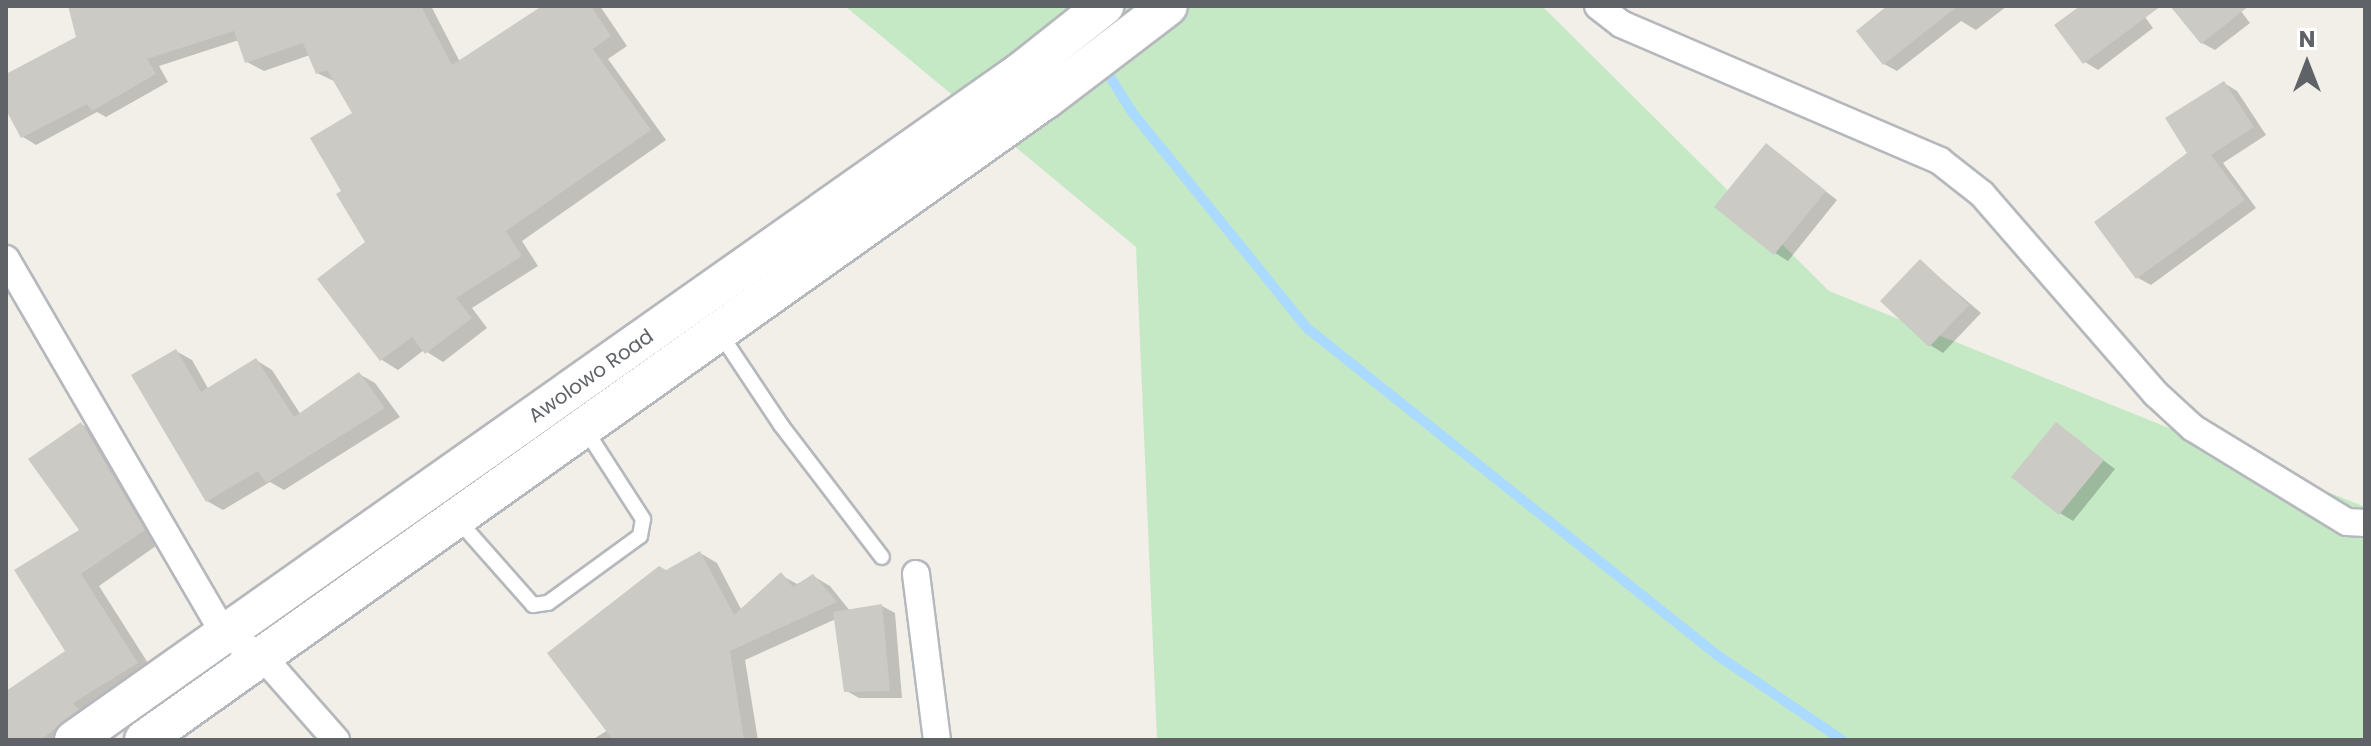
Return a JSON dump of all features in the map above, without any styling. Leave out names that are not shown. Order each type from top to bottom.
[{"type":"main road","name":"Awolowo Road","points":[[164,734],[262,656],[456,518],[571,413],[1104,6]]},
{"type":"main road","name":"Awolowo Road","points":[[74,740],[225,635],[571,413],[719,332],[1046,99],[1160,12]]},
{"type":"street","points":[[1598,6],[1621,24],[1940,161],[1982,194],[2156,394],[2193,428],[2347,522],[2365,523]]},
{"type":"street","points":[[6,259],[225,635],[262,656],[336,740]]},
{"type":"street","points":[[916,574],[937,740]]},
{"type":"lane","points":[[719,332],[781,425],[882,557]]},
{"type":"lane","points":[[456,518],[533,605],[548,603],[640,536],[643,519],[571,413]]},
{"type":"green space","points":[[845,6],[1542,6],[1829,291],[2365,507],[2365,740],[1157,740],[1136,247]]},
{"type":"building","points":[[68,6],[421,6],[452,65],[542,6],[591,6],[611,36],[593,49],[651,130],[506,231],[522,256],[456,298],[472,318],[425,354],[412,337],[380,361],[317,279],[365,242],[336,194],[341,191],[310,138],[352,113],[327,70],[316,74],[303,43],[245,63],[234,31],[147,59],[156,74],[92,111],[87,104],[21,138],[6,110],[6,74],[76,37]]},
{"type":"building","points":[[1887,6],[1958,6],[1883,65],[1856,31]]},
{"type":"building","points":[[2080,6],[2161,6],[2083,64],[2054,25]]},
{"type":"building","points":[[2170,6],[2249,6],[2201,44]]},
{"type":"building","points":[[2224,81],[2254,127],[2211,155],[2245,200],[2136,279],[2094,222],[2187,153],[2165,118]]},
{"type":"building","points":[[1766,143],[1826,191],[1774,255],[1714,207]]},
{"type":"building","points":[[1920,259],[1969,305],[1929,347],[1880,301]]},
{"type":"building","points":[[176,349],[201,392],[256,358],[294,417],[359,372],[385,408],[266,483],[258,471],[206,502],[131,375]]},
{"type":"building","points":[[81,422],[145,530],[81,574],[138,663],[73,703],[78,710],[41,740],[6,740],[6,691],[65,651],[14,570],[79,530],[28,459]]},
{"type":"building","points":[[2056,422],[2104,460],[2059,515],[2011,477]]},
{"type":"building","points":[[700,551],[734,615],[781,572],[793,587],[813,574],[837,602],[730,651],[744,740],[613,740],[547,653],[659,566],[666,570]]},
{"type":"building","points":[[882,604],[890,691],[844,692],[833,612]]},
{"type":"waterway","points":[[1102,64],[1132,112],[1307,328],[1717,655],[1842,740]]}]
